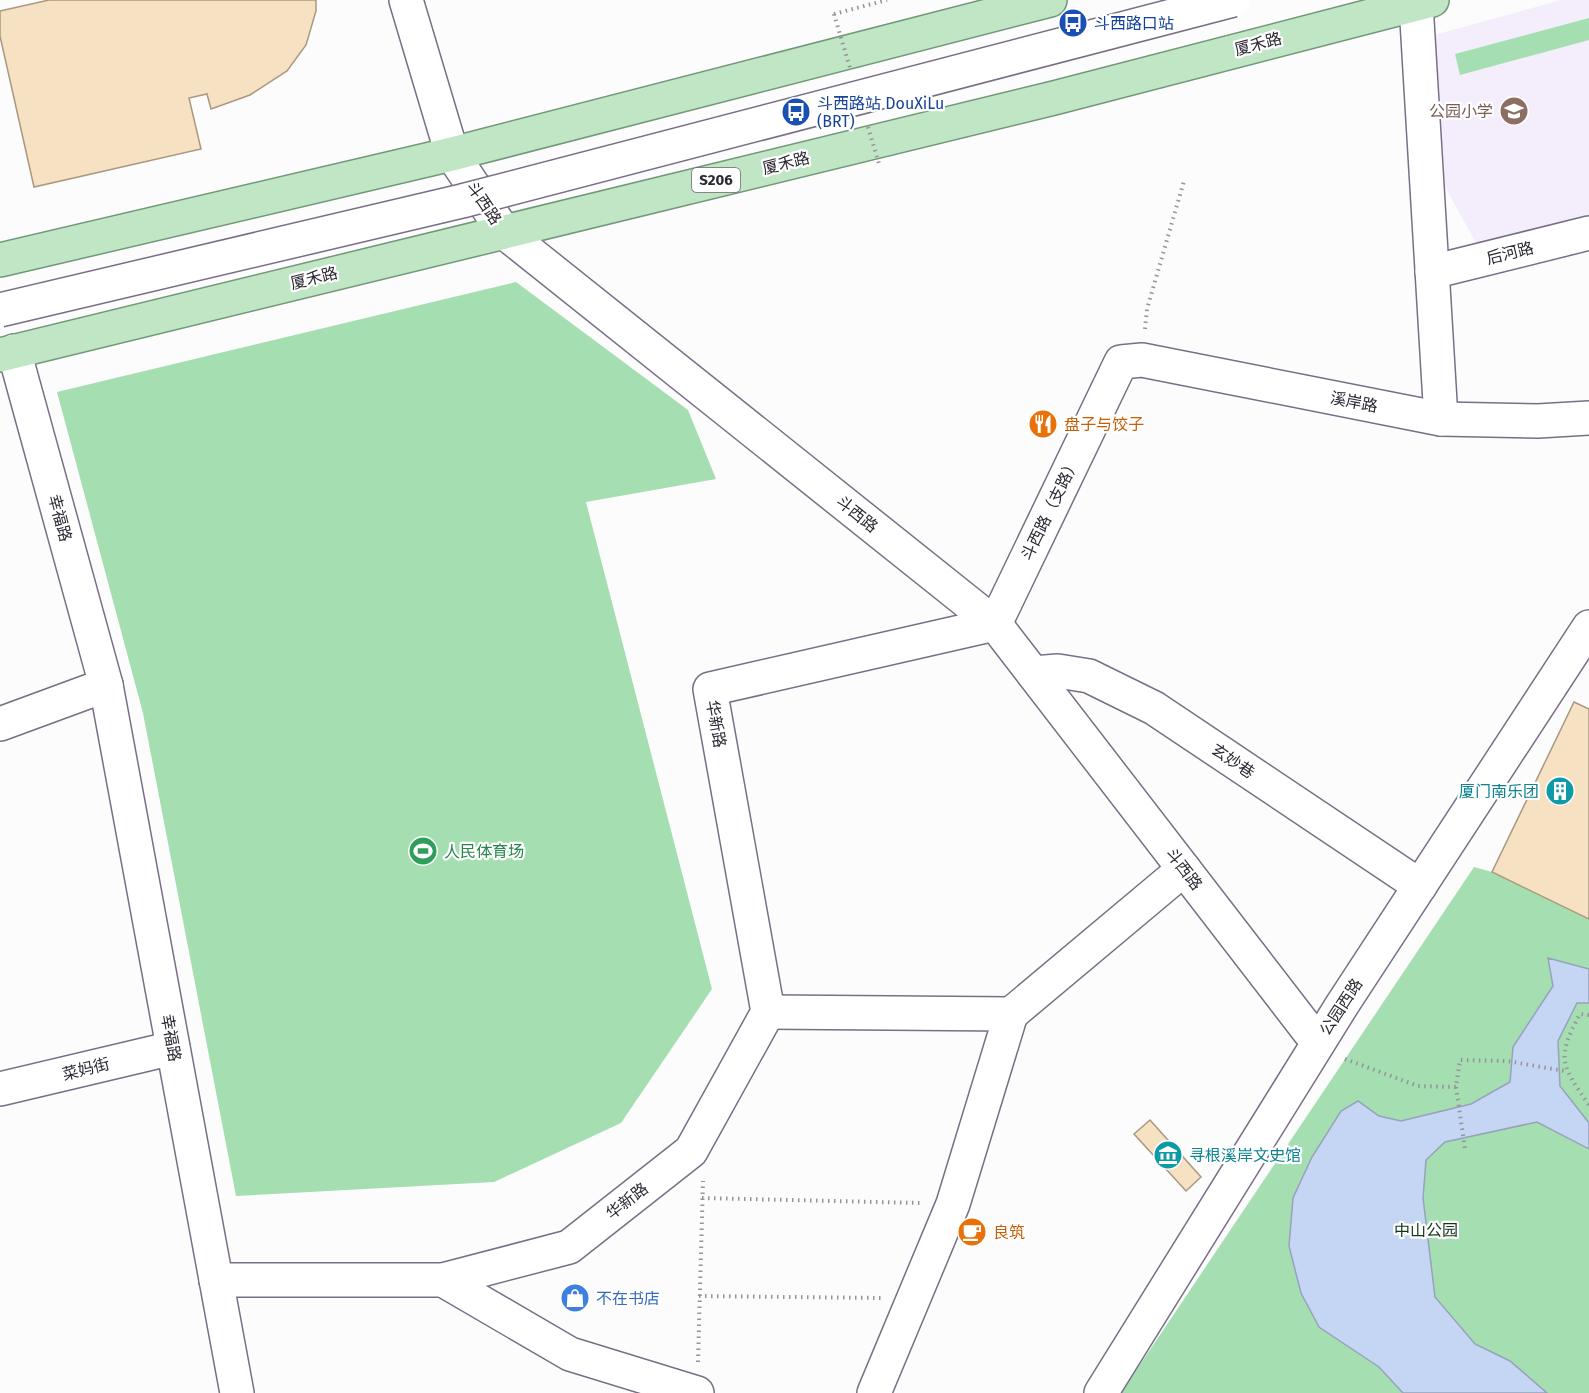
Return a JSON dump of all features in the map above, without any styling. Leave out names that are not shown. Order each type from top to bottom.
[{"type":"main road","points":[[0,260],[452,154],[1050,0]]},
{"type":"main road","name":"厦禾路","points":[[7,353],[1054,98],[1424,2]]},
{"type":"street","name":"斗西路","points":[[406,0],[452,154],[504,232],[995,624],[1318,1043]]},
{"type":"street","points":[[0,310],[462,201],[1233,0]]},
{"type":"street","points":[[1424,2],[1432,272],[1440,419]]},
{"type":"street","name":"后河路","points":[[1432,272],[1589,233]]},
{"type":"street","name":"幸福路","points":[[7,353],[106,685],[238,1393]]},
{"type":"street","name":"溪岸路","points":[[1132,361],[1440,419],[1538,421],[1589,418]]},
{"type":"street","name":"斗西路（支路）","points":[[995,624],[1132,361]]},
{"type":"street","name":"华新路","points":[[216,1280],[443,1280],[569,1247],[691,1151],[768,1012],[710,689],[995,624]]},
{"type":"street","name":"公园西路","points":[[1101,1393],[1318,1043],[1589,627]]},
{"type":"street","name":"玄妙巷","points":[[1033,673],[1058,671],[1089,676],[1154,708],[1419,886]]},
{"type":"street","points":[[0,724],[106,685]]},
{"type":"street","points":[[874,1393],[953,1204],[1011,1014],[1184,869]]},
{"type":"street","points":[[768,1012],[1011,1014]]},
{"type":"street","name":"菜妈街","points":[[0,1089],[172,1048]]},
{"type":"street","points":[[443,1280],[570,1354],[697,1393]]},
{"type":"path","points":[[834,14],[887,0]]},
{"type":"path","points":[[1132,361],[1184,181]]},
{"type":"path","points":[[1589,1015],[1580,1014],[1565,1042],[1565,1071],[1589,1105]]},
{"type":"path","points":[[1318,1043],[1345,1059],[1418,1086],[1456,1087]]},
{"type":"path","points":[[1465,1149],[1456,1087],[1460,1060],[1507,1060],[1565,1071]]},
{"type":"path","points":[[697,1393],[703,1178]]},
{"type":"path","points":[[702,1198],[953,1204]]},
{"type":"path","points":[[699,1296],[914,1299]]},
{"type":"shaded area","name":"公园小学","points":[[1561,0],[1589,0],[1589,219],[1477,245],[1445,187],[1434,35]]},
{"type":"green space","points":[[1589,18],[1589,40],[1460,75],[1455,54]]},
{"type":"green space","name":"人民体育场","points":[[516,282],[688,410],[716,479],[586,502],[712,989],[621,1123],[494,1182],[236,1196],[143,713],[57,392]]},
{"type":"green space","name":"中山公园","points":[[1474,867],[1492,872],[1589,919],[1589,1393],[1121,1393]]},
{"type":"water","points":[[1548,958],[1589,969],[1589,1003],[1577,1003],[1558,1041],[1560,1086],[1589,1123],[1589,1149],[1537,1122],[1445,1142],[1426,1160],[1423,1198],[1435,1297],[1475,1344],[1510,1361],[1547,1393],[1403,1393],[1379,1367],[1319,1327],[1301,1293],[1289,1246],[1293,1198],[1312,1157],[1341,1111],[1358,1101],[1379,1116],[1401,1121],[1471,1104],[1510,1082],[1513,1047],[1553,986]]},
{"type":"building","points":[[49,0],[316,0],[316,11],[306,45],[287,71],[250,95],[211,109],[207,94],[189,98],[201,149],[34,187],[0,36],[0,11]]},
{"type":"building","name":"厦门南乐团","points":[[1574,702],[1589,709],[1589,919],[1492,872]]},
{"type":"building","name":"寻根溪岸文史馆","points":[[1150,1120],[1201,1177],[1186,1191],[1134,1134]]},
{"type":"place","name":"斗西路口站","points":[[1073,23]]},
{"type":"place","name":"公园小学","points":[[1514,111]]},
{"type":"place","name":"斗西路站 DouXiLu (BRT)","points":[[796,112]]},
{"type":"place","name":"盘子与饺子","points":[[1043,424]]},
{"type":"place","name":"厦门南乐团","points":[[1560,791]]},
{"type":"place","name":"人民体育场","points":[[423,851]]},
{"type":"place","name":"寻根溪岸文史馆","points":[[1168,1155]]},
{"type":"place","name":"良筑","points":[[972,1232]]},
{"type":"place","name":"不在书店","points":[[575,1298]]}]
